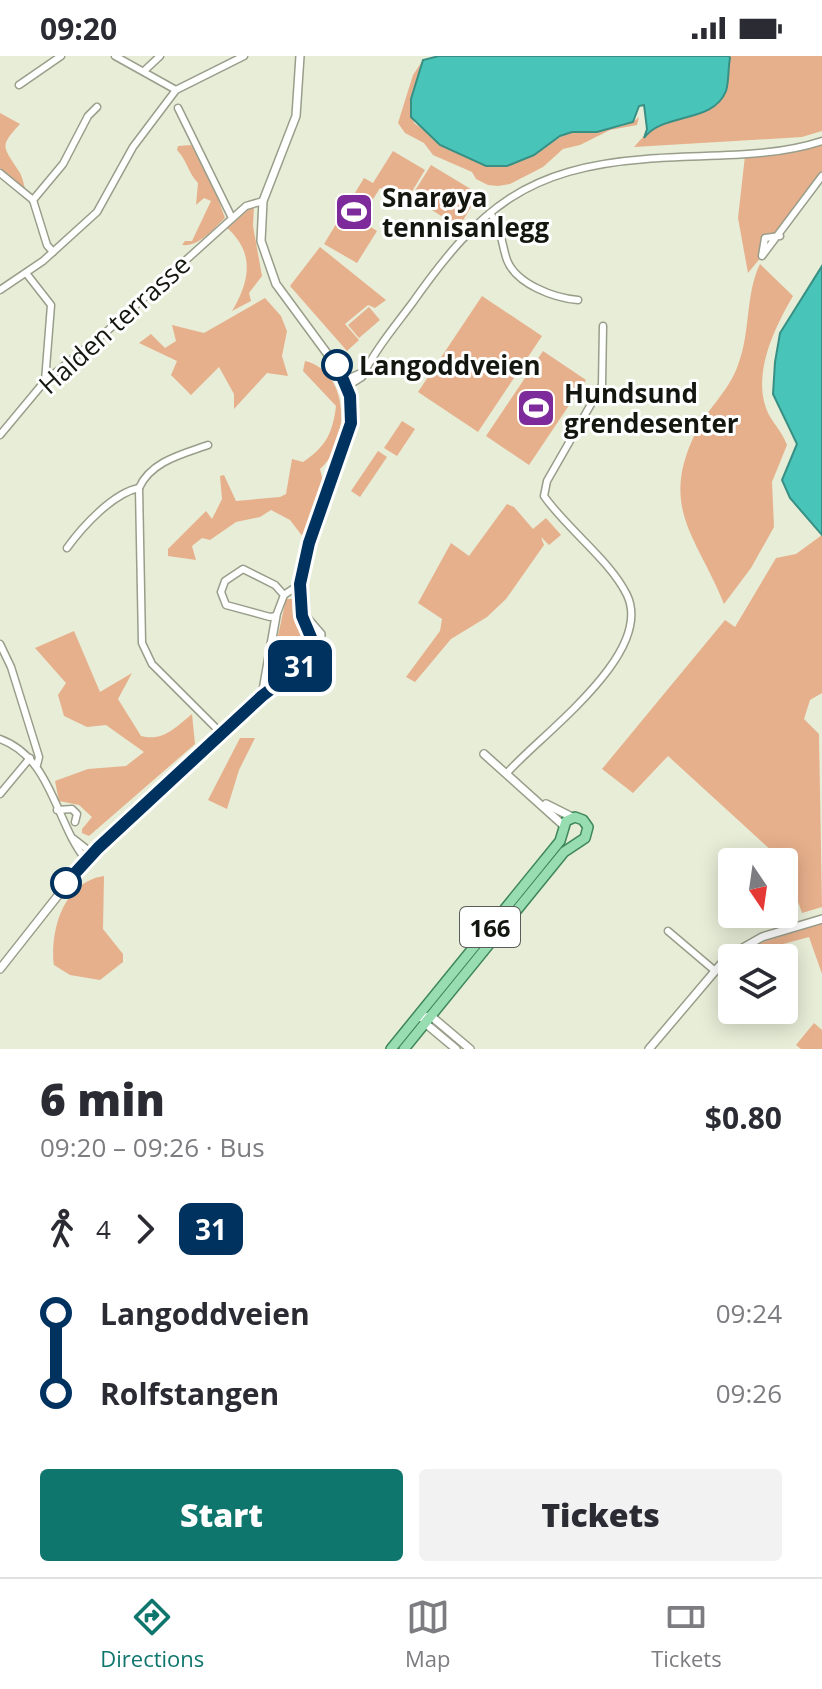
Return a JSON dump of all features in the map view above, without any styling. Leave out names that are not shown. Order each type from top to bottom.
[{"type":"main road","name":"166","points":[[404,1049],[572,817]]},
{"type":"main road","points":[[563,830],[575,843],[585,838],[588,827],[583,820],[572,817]]},
{"type":"main road","name":"166","points":[[391,1049],[424,1019],[575,843]]},
{"type":"street","points":[[19,85],[61,56]]},
{"type":"street","points":[[115,56],[176,90]]},
{"type":"street","points":[[144,71],[160,56]]},
{"type":"street","points":[[0,290],[53,252],[97,212],[133,147],[176,90],[244,56]]},
{"type":"street","points":[[300,56],[293,127],[263,201],[261,241],[270,273],[346,383],[352,412],[348,434],[309,543],[300,584],[303,617],[314,634]]},
{"type":"street","points":[[33,200],[63,164],[88,116],[97,107]]},
{"type":"street","points":[[178,108],[232,218]]},
{"type":"street","points":[[346,383],[359,381],[460,238],[490,213],[537,182],[579,168],[648,158],[788,149],[822,141]]},
{"type":"street","points":[[0,173],[33,200],[47,245],[53,252]]},
{"type":"street","points":[[780,236],[822,176]]},
{"type":"street","name":"Halden terrasse","points":[[0,435],[45,381],[105,333],[232,218],[252,203],[263,201]]},
{"type":"street","points":[[490,213],[500,227],[514,272],[526,282],[578,300]]},
{"type":"street","points":[[26,273],[51,305],[45,381]]},
{"type":"street","points":[[507,773],[524,753],[562,723],[620,653],[631,634],[632,608],[628,596],[550,504],[543,489],[602,385],[603,326]]},
{"type":"street","points":[[208,445],[164,462],[144,478],[139,488],[145,656],[223,735]]},
{"type":"street","points":[[67,548],[100,513],[130,489],[139,488]]},
{"type":"street","points":[[276,616],[252,614],[226,605],[221,592],[225,581],[243,569],[275,585],[284,595]]},
{"type":"street","points":[[0,969],[86,860],[262,696],[276,616],[284,595],[300,584]]},
{"type":"street","points":[[0,644],[39,757],[37,765]]},
{"type":"street","points":[[0,739],[37,765],[57,810],[86,860]]},
{"type":"street","points":[[484,754],[542,803],[563,830]]},
{"type":"street","points":[[0,794],[30,758]]},
{"type":"street","points":[[542,803],[572,817]]},
{"type":"street","points":[[57,810],[72,809],[77,814],[75,822]]},
{"type":"street","points":[[74,839],[93,854]]},
{"type":"street","points":[[649,1049],[714,970],[748,944],[822,919]]},
{"type":"street","points":[[668,931],[714,970]]},
{"type":"street","points":[[424,1019],[456,1049]]},
{"type":"street","points":[[424,1019],[470,1049]]},
{"type":"shaded area","points":[[729,56],[822,56],[822,131],[802,137],[634,147],[651,128],[725,93]]},
{"type":"shaded area","points":[[423,60],[411,99],[414,123],[470,159],[499,165],[515,163],[533,156],[569,133],[617,127],[639,117],[637,125],[610,130],[580,145],[563,149],[543,167],[510,184],[488,185],[476,179],[472,172],[433,155],[424,143],[405,133],[398,123],[413,75]]},
{"type":"shaded area","points":[[0,113],[20,124],[6,142],[6,150],[21,175],[27,195],[0,168]]},
{"type":"shaded area","points":[[191,145],[211,179],[225,218],[200,240],[182,245],[185,241],[192,241],[211,201],[204,198],[196,205],[198,183],[177,150],[178,146]]},
{"type":"shaded area","points":[[822,145],[822,176],[780,236],[765,238],[762,256],[748,273],[738,218],[745,156]]},
{"type":"shaded area","name":"Snarøya tennisanlegg","points":[[393,151],[425,170],[405,203],[380,188],[360,220],[377,231],[357,263],[324,244],[364,178],[373,183]]},
{"type":"shaded area","points":[[431,165],[479,194],[459,227],[411,197]]},
{"type":"shaded area","points":[[254,205],[253,226],[262,276],[249,293],[251,301],[232,311],[246,279],[247,268],[242,248],[227,228]]},
{"type":"shaded area","points":[[320,247],[386,300],[375,308],[368,305],[345,324],[359,340],[347,351],[290,286]]},
{"type":"shaded area","points":[[760,264],[793,296],[773,336],[762,380],[766,408],[787,445],[772,482],[774,527],[751,568],[724,604],[686,522],[681,502],[681,482],[685,459],[696,432],[738,365],[752,288]]},
{"type":"shaded area","points":[[482,296],[542,336],[478,432],[418,392]]},
{"type":"shaded area","points":[[265,298],[281,316],[287,331],[282,356],[288,376],[267,373],[234,409],[234,394],[219,367],[191,395],[171,375],[177,361],[139,343],[151,334],[165,348],[176,341],[172,325],[204,333]]},
{"type":"shaded area","points":[[369,307],[380,320],[359,338],[348,325]]},
{"type":"shaded area","name":"Hundsund grendesenter","points":[[543,351],[586,380],[529,465],[486,436]]},
{"type":"shaded area","points":[[305,361],[320,368],[331,379],[338,393],[341,426],[337,443],[320,469],[323,481],[303,537],[290,520],[271,510],[260,517],[236,522],[210,540],[202,538],[192,546],[196,560],[168,556],[168,549],[206,511],[212,519],[222,499],[220,476],[224,475],[236,501],[280,497],[286,494],[292,459],[303,462],[323,445],[333,424],[336,406],[303,371]]},
{"type":"shaded area","points":[[402,421],[415,429],[397,456],[384,448]]},
{"type":"shaded area","points":[[378,451],[387,457],[360,497],[351,491]]},
{"type":"shaded area","points":[[507,504],[514,507],[533,529],[546,518],[561,535],[549,545],[541,537],[544,545],[506,599],[487,617],[451,639],[415,682],[406,677],[440,631],[442,619],[418,603],[451,543],[469,556]]},
{"type":"shaded area","points":[[822,535],[822,693],[810,700],[804,719],[819,734],[822,907],[802,913],[798,902],[798,848],[769,848],[668,756],[633,793],[602,769],[725,620],[735,627],[776,558],[796,554]]},
{"type":"shaded area","points":[[286,599],[293,599],[293,615],[305,646],[302,654],[274,684],[270,679],[271,668]]},
{"type":"shaded area","points":[[74,631],[100,692],[132,673],[118,699],[141,736],[163,735],[192,714],[195,744],[89,836],[82,833],[82,829],[92,817],[79,805],[59,801],[55,781],[88,769],[126,766],[144,752],[106,725],[87,727],[64,716],[58,695],[66,683],[35,648]]},
{"type":"shaded area","points":[[240,738],[255,738],[239,770],[227,809],[208,800]]},
{"type":"shaded area","points":[[104,876],[103,929],[123,954],[123,962],[100,980],[70,975],[54,965],[57,923],[69,898],[78,888]]},
{"type":"shaded area","points":[[822,923],[822,974],[809,937],[783,944],[759,944]]},
{"type":"shaded area","points":[[814,1023],[822,1030],[822,1049],[801,1049],[796,1045]]},
{"type":"water","points":[[439,56],[730,58],[726,91],[720,101],[699,114],[663,124],[644,138],[647,129],[644,105],[639,106],[633,122],[597,132],[572,132],[560,136],[534,155],[507,166],[486,166],[440,145],[411,117],[411,99],[423,60]]},
{"type":"water","points":[[822,266],[822,535],[790,498],[782,480],[797,444],[773,394],[780,333]]},
{"type":"bus line","name":"31","points":[[66,883],[98,848],[262,696],[295,671],[312,651],[313,642],[302,616],[300,584],[309,543],[351,423],[350,396],[337,365]]},
{"type":"place","name":"Snarøya tennisanlegg","points":[[354,212]]},
{"type":"place","name":"Langoddveien","points":[[337,365]]},
{"type":"place","name":"Hundsund grendesenter","points":[[536,408]]}]
